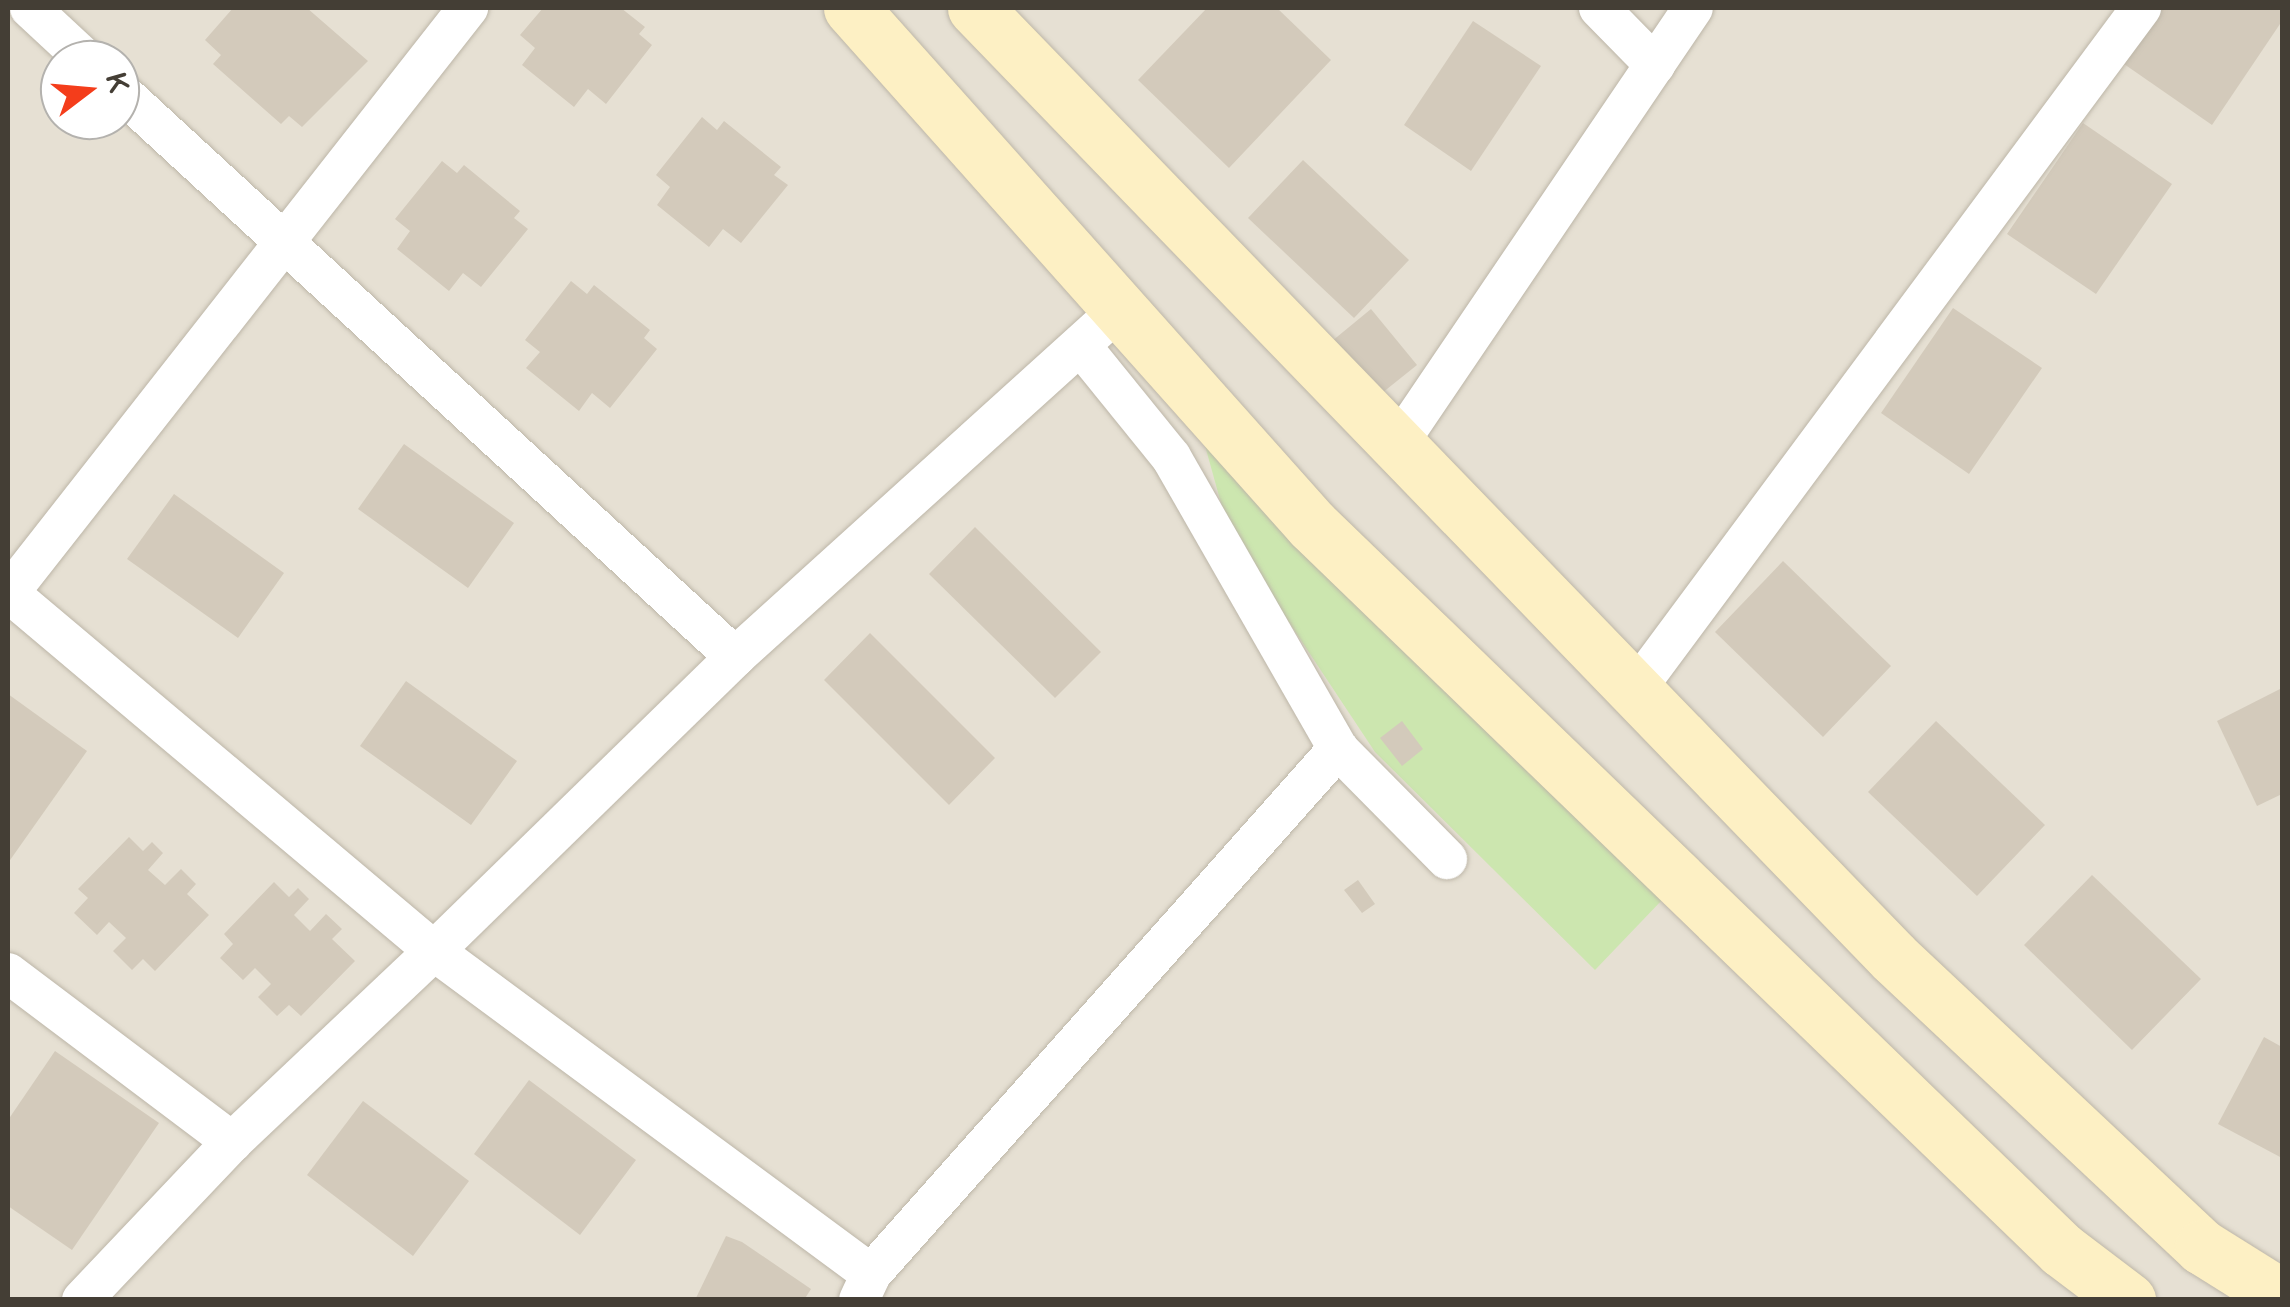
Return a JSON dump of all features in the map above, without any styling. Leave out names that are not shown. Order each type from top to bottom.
[{"type":"main road","points":[[851,8],[1122,307],[1312,525],[2062,1250],[2128,1300]]},
{"type":"main road","points":[[975,8],[1395,448],[1893,957],[2188,1234],[2282,1297]]},
{"type":"street","points":[[30,8],[64,40]]},
{"type":"street","points":[[468,8],[8,593],[434,951],[865,1287],[1338,749]]},
{"type":"street","points":[[1599,8],[1655,65]]},
{"type":"street","points":[[1395,448],[1693,8]]},
{"type":"street","points":[[1633,693],[2141,8]]},
{"type":"street","points":[[140,110],[735,657]]},
{"type":"street","points":[[82,1300],[232,1142],[735,657],[1122,307]]},
{"type":"street","points":[[1080,346],[1171,457],[1338,749],[1447,859]]},
{"type":"street","points":[[8,973],[232,1142]]},
{"type":"shaded area","points":[[8,8],[2282,8],[2282,1299],[8,1300]]},
{"type":"green space","points":[[1204,442],[1663,899],[1595,970],[1375,752],[1229,532]]},
{"type":"building","points":[[233,8],[307,8],[368,61],[302,127],[289,116],[281,124],[213,64],[221,55],[205,40]]},
{"type":"building","points":[[543,8],[621,8],[645,27],[639,34],[652,45],[606,104],[588,89],[574,107],[522,65],[535,48],[520,35]]},
{"type":"building","points":[[1207,8],[1277,8],[1331,60],[1229,168],[1138,80]]},
{"type":"building","points":[[2162,8],[2282,8],[2282,21],[2212,125],[2124,64]]},
{"type":"building","points":[[1473,21],[1541,66],[1471,171],[1404,125]]},
{"type":"building","points":[[702,117],[717,130],[724,121],[781,167],[774,175],[788,185],[741,243],[723,229],[709,247],[657,205],[670,187],[656,175]]},
{"type":"building","points":[[2083,123],[2172,184],[2096,294],[2007,234]]},
{"type":"building","points":[[1303,160],[1409,260],[1354,318],[1248,218]]},
{"type":"building","points":[[442,161],[457,173],[464,165],[520,211],[514,218],[528,229],[481,287],[463,273],[449,291],[397,249],[410,231],[395,219]]},
{"type":"building","points":[[571,281],[587,294],[594,285],[650,330],[644,338],[657,349],[610,408],[592,393],[579,411],[526,368],[540,352],[525,340]]},
{"type":"building","points":[[1953,308],[2042,368],[1969,474],[1881,413]]},
{"type":"building","points":[[1371,309],[1417,365],[1372,401],[1326,346]]},
{"type":"building","points":[[404,444],[514,523],[468,588],[358,509]]},
{"type":"building","points":[[174,494],[284,573],[238,638],[127,559]]},
{"type":"building","points":[[975,527],[1101,652],[1055,698],[929,574]]},
{"type":"building","points":[[1783,561],[1891,666],[1823,737],[1715,632]]},
{"type":"building","points":[[870,633],[995,758],[949,805],[824,680]]},
{"type":"building","points":[[406,681],[517,761],[471,825],[360,746]]},
{"type":"building","points":[[2282,688],[2282,794],[2257,806],[2217,721]]},
{"type":"building","points":[[8,694],[87,751],[8,863]]},
{"type":"building","points":[[1402,721],[1423,749],[1402,766],[1380,738]]},
{"type":"building","points":[[1936,721],[2045,825],[1977,896],[1868,792]]},
{"type":"building","points":[[129,837],[143,851],[152,842],[163,853],[148,870],[165,885],[181,869],[196,884],[187,894],[209,915],[155,971],[143,959],[132,970],[113,951],[126,938],[109,922],[97,935],[74,913],[88,898],[78,889]]},
{"type":"building","points":[[2092,875],[2201,979],[2132,1050],[2024,945]]},
{"type":"building","points":[[1358,880],[1375,904],[1362,913],[1344,890]]},
{"type":"building","points":[[274,882],[289,897],[298,888],[309,899],[294,915],[310,931],[326,914],[342,929],[332,939],[355,961],[301,1016],[289,1005],[277,1016],[258,997],[271,984],[255,968],[243,980],[220,958],[233,944],[224,934]]},
{"type":"building","points":[[2264,1037],[2282,1047],[2282,1158],[2218,1124]]},
{"type":"building","points":[[55,1051],[159,1123],[72,1250],[8,1206],[8,1120]]},
{"type":"building","points":[[529,1080],[636,1160],[580,1235],[474,1154]]},
{"type":"building","points":[[363,1101],[469,1181],[413,1256],[307,1175]]},
{"type":"building","points":[[726,1236],[742,1242],[811,1289],[804,1300],[695,1300]]}]
